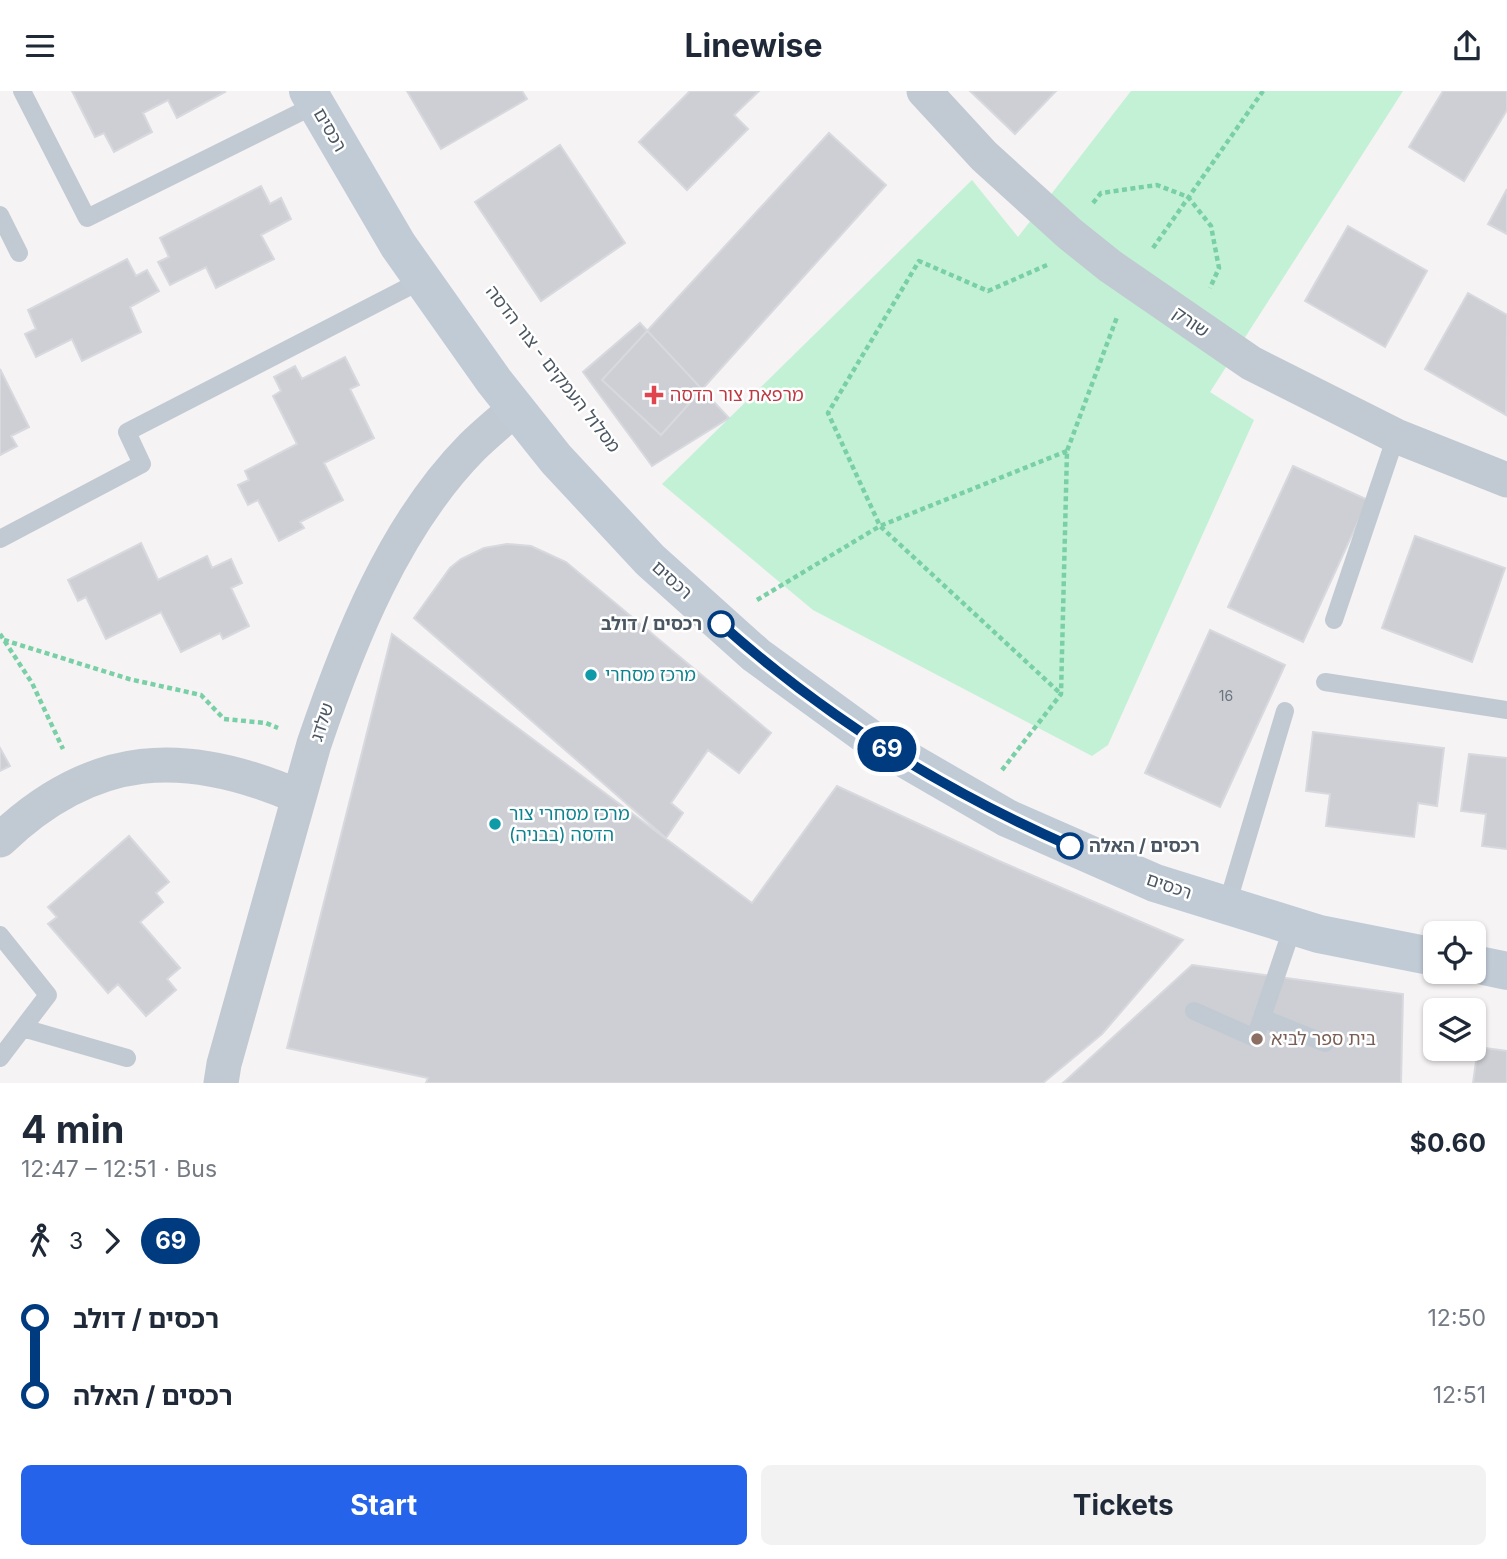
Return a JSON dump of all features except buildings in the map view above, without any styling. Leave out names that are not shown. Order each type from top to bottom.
[{"type":"street","name":"שורק","points":[[924,91],[984,156],[1070,234],[1130,281],[1251,363],[1396,436],[1507,481]]},
{"type":"street","name":"רכסים","points":[[312,98],[398,245],[473,353],[556,459],[650,560],[756,655],[874,741],[1007,818],[1155,883],[1319,934],[1423,955]]},
{"type":"street","name":"שלדג","points":[[221,1083],[314,744],[365,612],[405,536],[426,503],[472,447],[516,408]]},
{"type":"street","points":[[0,840],[45,803],[79,784],[110,771],[140,765],[169,763],[235,774],[273,785],[299,797]]},
{"type":"street","points":[[1486,967],[1507,971]]},
{"type":"lane","points":[[22,91],[87,218],[312,98]]},
{"type":"lane","points":[[0,215],[19,253]]},
{"type":"lane","points":[[0,539],[142,464],[127,432],[422,280]]},
{"type":"lane","points":[[1334,620],[1396,436]]},
{"type":"lane","points":[[1325,682],[1507,710]]},
{"type":"lane","points":[[1227,905],[1285,711]]},
{"type":"lane","points":[[1194,1011],[1255,1038],[1293,926]]},
{"type":"lane","points":[[0,935],[48,995],[0,1058]]},
{"type":"lane","points":[[1262,1018],[1325,1043]]},
{"type":"lane","points":[[23,1028],[127,1058]]},
{"type":"path","points":[[1000,773],[1060,694],[1067,451],[1130,281],[1263,91]]},
{"type":"path","points":[[1060,694],[880,526],[828,413],[919,261],[988,291],[1073,253],[1070,234],[1101,193],[1157,185],[1188,197],[1211,226],[1219,268],[1194,324]]},
{"type":"path","points":[[752,603],[880,526],[1067,451]]},
{"type":"path","points":[[0,634],[32,683],[79,784]]},
{"type":"path","points":[[4,640],[129,679],[201,695],[224,719],[266,723],[314,744]]},
{"type":"green space","points":[[1131,91],[1403,91],[1210,392],[1254,420],[1108,745],[1092,756],[813,610],[662,484],[972,180],[1018,237]]},
{"type":"bus line","name":"69","points":[[721,624],[756,655],[874,741],[1007,818],[1070,846]]},
{"type":"place","name":"מרפאת צור הדסה","points":[[654,395]]},
{"type":"place","name":"רכסים / דולב","points":[[721,624]]},
{"type":"place","name":"מרכז מסחרי","points":[[591,675]]},
{"type":"place","name":"מרכז מסחרי צור הדסה (בבניה)","points":[[495,824]]},
{"type":"place","name":"רכסים / האלה","points":[[1070,846]]},
{"type":"place","name":"בית ספר לביא","points":[[1257,1039]]}]
